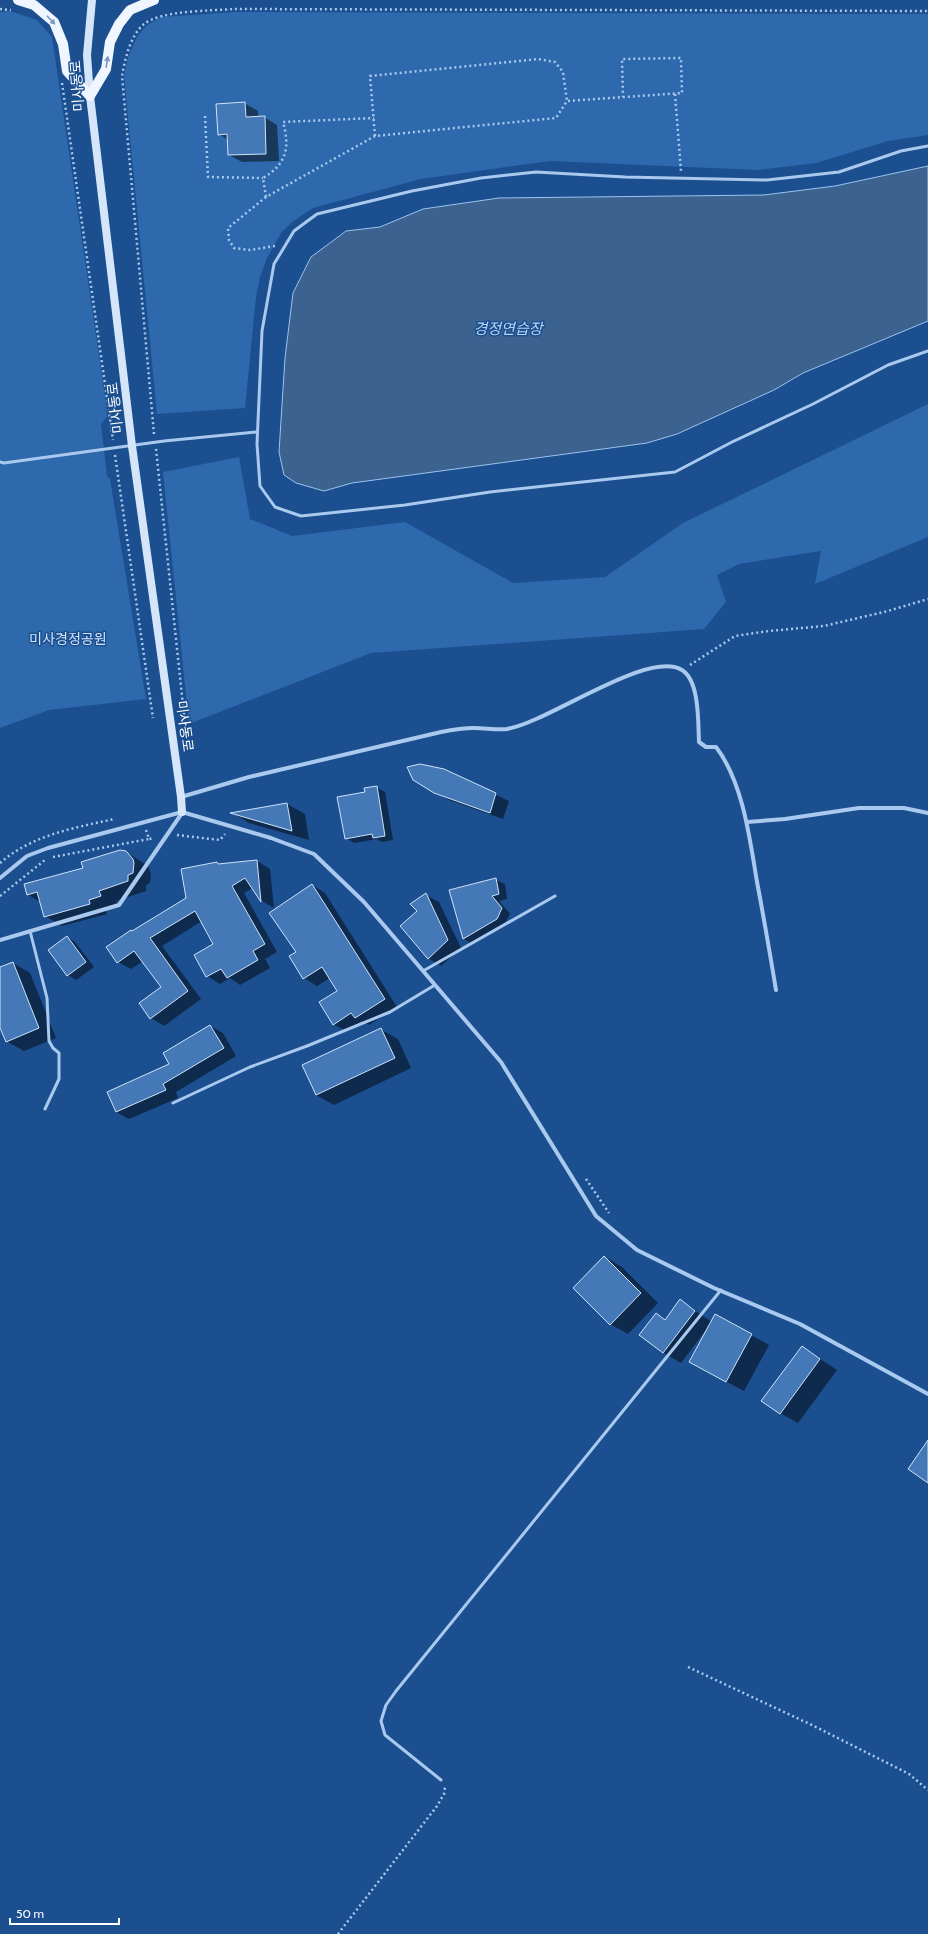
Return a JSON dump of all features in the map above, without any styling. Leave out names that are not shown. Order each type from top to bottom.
[{"type":"main road","points":[[18,0],[34,5],[54,22],[63,44],[67,71],[90,96],[106,69],[110,42],[119,24],[130,10],[154,0]]},
{"type":"street","name":"미사동로","points":[[92,0],[87,55],[90,96],[132,446],[182,812]]},
{"type":"street","points":[[181,797],[249,778],[441,732],[472,728],[507,729],[542,717],[618,680],[650,668],[668,666],[683,670],[691,679],[694,689],[699,742],[706,747],[716,747],[728,765],[747,822],[776,990]]},
{"type":"street","points":[[747,822],[784,819],[859,808],[904,808],[928,813]]},
{"type":"street","points":[[0,940],[119,905],[182,812]]},
{"type":"street","points":[[0,878],[27,856],[48,848],[182,812],[271,838],[314,854],[364,902],[501,1062],[596,1216],[637,1250],[721,1290],[800,1324],[928,1394]]},
{"type":"lane","points":[[928,146],[901,152],[839,172],[767,180],[681,179],[536,172],[481,178],[412,191],[317,214],[294,231],[274,264],[262,331],[257,432],[260,486],[275,507],[302,516],[367,510],[490,492],[675,472],[732,442],[813,404],[888,365],[928,351]]},
{"type":"lane","points":[[0,462],[27,461],[114,448],[257,432]]},
{"type":"lane","points":[[424,971],[555,896]]},
{"type":"lane","points":[[30,931],[47,998],[49,1041],[53,1048],[59,1053],[59,1079],[45,1109]]},
{"type":"lane","points":[[173,1103],[250,1067],[307,1046],[390,1012],[435,985]]},
{"type":"lane","points":[[441,1780],[385,1735],[382,1721],[386,1705],[721,1290]]},
{"type":"path","points":[[0,9],[17,12]]},
{"type":"path","points":[[184,714],[155,443],[122,76],[126,56],[134,37],[144,24],[160,15],[258,9],[928,11]]},
{"type":"path","points":[[567,101],[682,93],[681,58],[622,59],[623,97]]},
{"type":"path","points":[[286,244],[250,250],[234,248],[229,240],[228,228],[266,197],[375,136],[556,118],[567,101],[563,72],[555,62],[538,59],[370,76],[375,136]]},
{"type":"path","points":[[62,82],[153,718]]},
{"type":"path","points":[[675,94],[681,179]]},
{"type":"path","points":[[204,116],[208,177],[263,178],[273,172],[285,155],[288,139],[283,122],[374,118]]},
{"type":"path","points":[[263,178],[266,197]]},
{"type":"path","points":[[683,670],[735,636],[824,626],[888,611],[928,599]]},
{"type":"path","points":[[0,896],[47,859],[149,839]]},
{"type":"path","points":[[581,1173],[611,1217]]},
{"type":"path","points":[[688,1667],[814,1726],[909,1774],[928,1790]]},
{"type":"path","points":[[338,1934],[437,1806],[444,1794],[445,1785],[441,1780]]},
{"type":"green space","name":"미사경정공원","points":[[10,11],[37,20],[52,37],[106,403],[107,417],[101,424],[107,476],[110,479],[146,699],[49,710],[0,728],[0,12]]},
{"type":"green space","points":[[234,12],[928,14],[928,135],[888,141],[816,163],[757,170],[550,161],[421,179],[313,208],[292,222],[281,233],[267,258],[260,277],[256,297],[245,408],[157,414],[124,76],[128,57],[137,37],[146,26],[161,17]]},
{"type":"green space","points":[[928,404],[928,537],[815,584],[821,551],[739,564],[717,575],[726,602],[704,629],[371,653],[189,724],[163,472],[239,457],[250,519],[292,536],[405,522],[513,583],[605,577],[683,523]]},
{"type":"water","name":"경정연습장","points":[[928,166],[928,321],[803,373],[774,390],[677,434],[647,443],[352,483],[324,491],[296,483],[284,475],[279,452],[285,358],[293,293],[311,257],[346,231],[380,227],[423,209],[499,198],[764,195],[835,186]]},
{"type":"building","points":[[245,102],[246,117],[265,116],[266,154],[228,155],[227,134],[218,135],[216,104]]},
{"type":"building","points":[[420,764],[444,769],[496,793],[490,813],[434,793],[413,780],[407,767]]},
{"type":"building","points":[[377,786],[385,836],[373,838],[372,834],[345,839],[337,797],[365,792],[364,788]]},
{"type":"building","points":[[287,803],[292,831],[230,813]]},
{"type":"building","points":[[120,850],[126,851],[133,859],[133,873],[128,875],[128,881],[99,891],[101,896],[89,900],[90,904],[44,917],[37,892],[27,895],[24,884],[83,868],[81,862]]},
{"type":"building","points":[[257,860],[261,902],[245,878],[232,886],[265,944],[253,951],[258,960],[227,978],[221,969],[206,977],[194,955],[213,944],[195,911],[150,938],[188,991],[150,1019],[139,1003],[161,987],[134,951],[117,963],[106,947],[131,930],[132,931],[186,898],[181,869],[217,862],[218,864]]},
{"type":"building","points":[[496,878],[499,894],[492,896],[502,908],[497,919],[463,939],[449,890]]},
{"type":"building","points":[[312,884],[385,999],[355,1018],[351,1013],[333,1025],[319,1002],[337,991],[322,967],[303,979],[289,956],[296,952],[269,913]]},
{"type":"building","points":[[426,893],[448,940],[428,959],[400,926],[417,911],[410,904]]},
{"type":"building","points":[[67,936],[86,962],[67,976],[48,950]]},
{"type":"building","points":[[13,962],[39,1028],[6,1042],[0,1028],[0,967]]},
{"type":"building","points":[[210,1025],[224,1048],[163,1084],[166,1090],[116,1112],[107,1092],[169,1064],[163,1053]]},
{"type":"building","points":[[381,1028],[395,1058],[316,1095],[302,1065]]},
{"type":"building","points":[[604,1256],[641,1293],[610,1325],[573,1288]]},
{"type":"building","points":[[680,1299],[695,1311],[663,1353],[639,1335],[656,1313],[665,1320]]},
{"type":"building","points":[[715,1314],[752,1334],[726,1382],[689,1362]]},
{"type":"building","points":[[802,1346],[820,1359],[780,1414],[761,1401]]},
{"type":"building","points":[[928,1440],[928,1483],[908,1469]]}]
